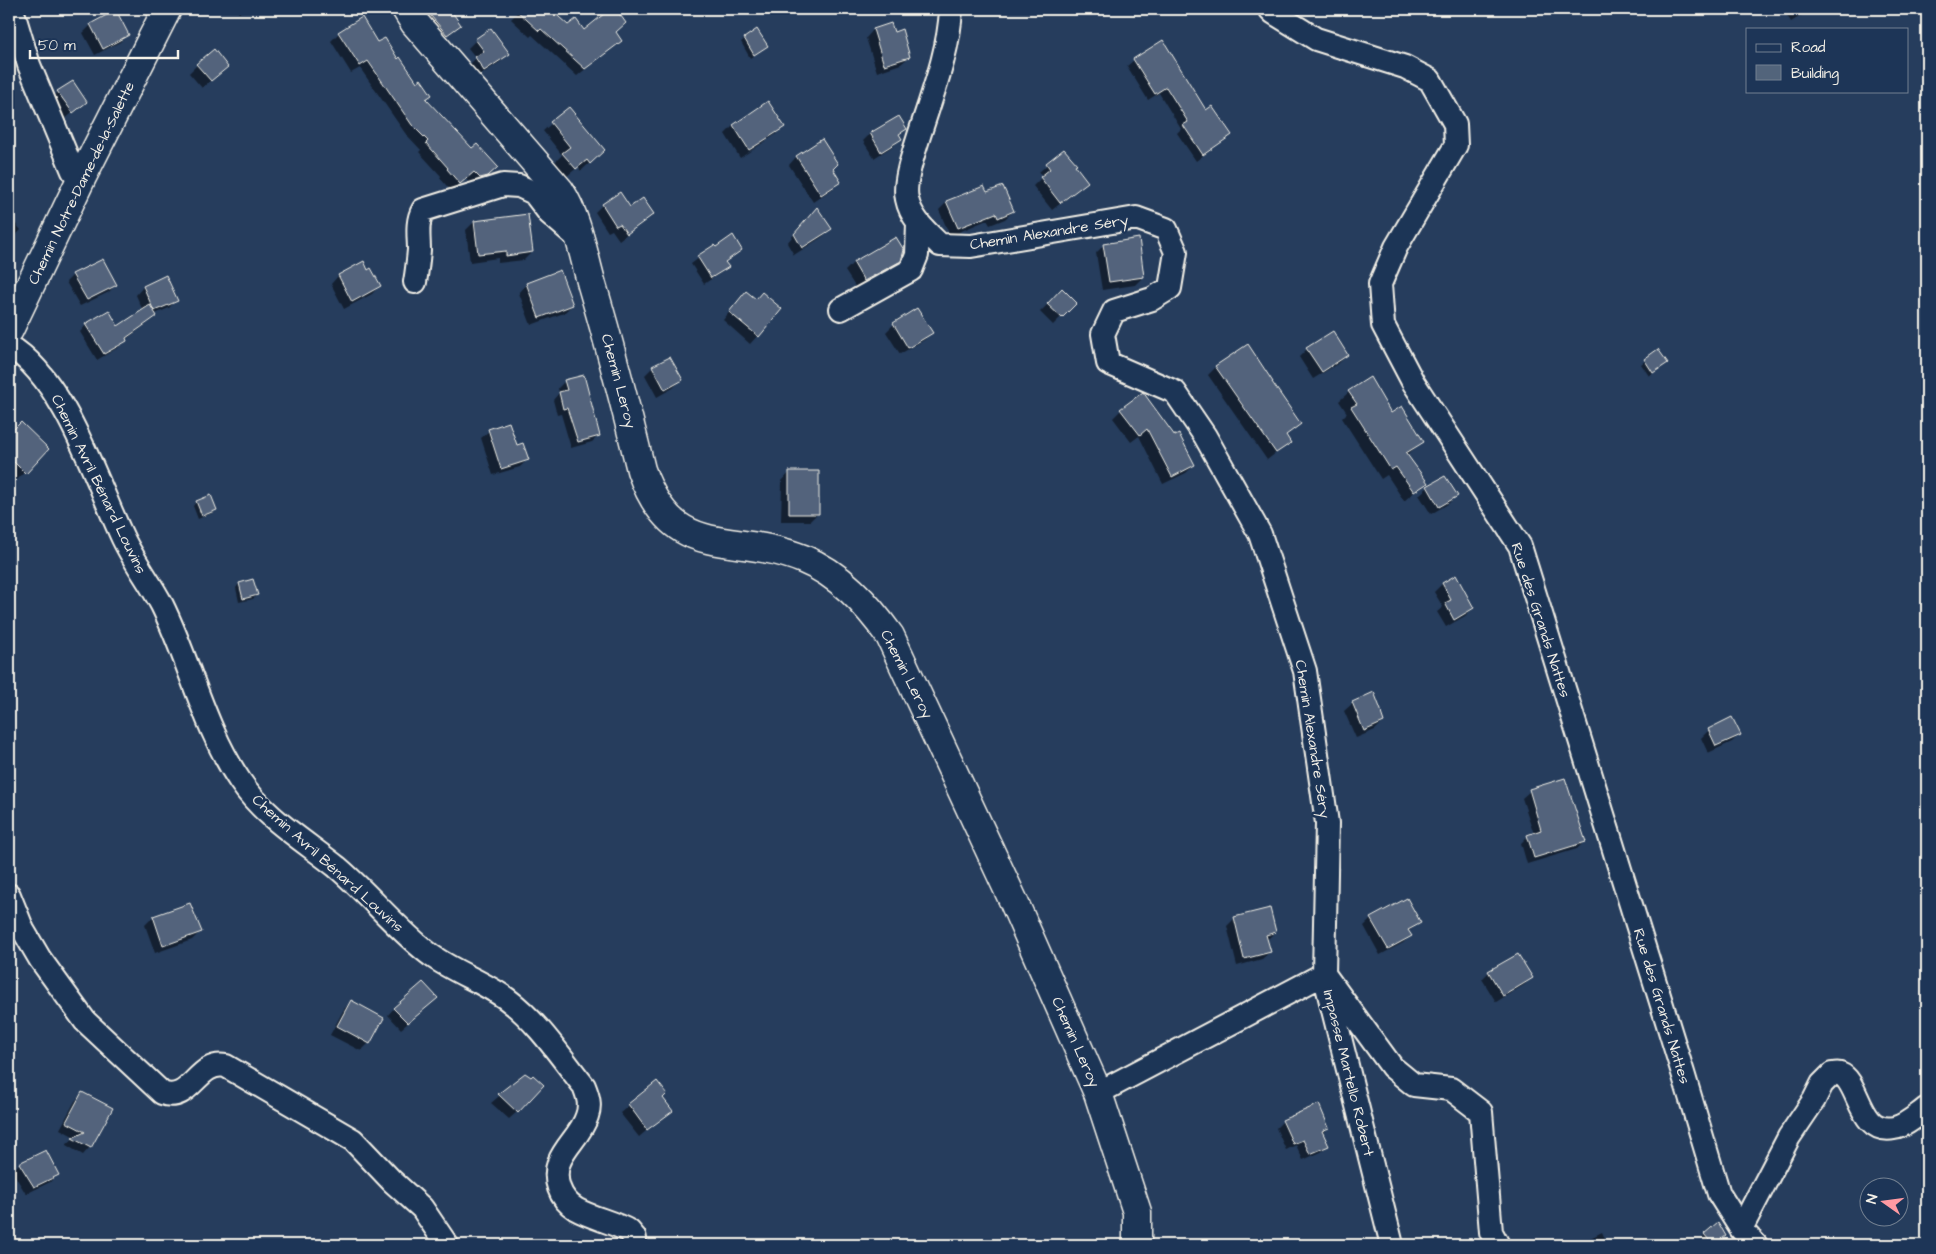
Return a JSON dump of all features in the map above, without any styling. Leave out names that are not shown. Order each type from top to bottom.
[{"type":"street","points":[[12,9],[29,65],[73,171],[82,177]]},
{"type":"street","name":"Chemin Notre-Dame-de-la-Salette","points":[[9,330],[82,177],[167,9]]},
{"type":"street","name":"Chemin Leroy","points":[[406,9],[414,22],[560,191],[572,214],[611,350],[641,470],[659,508],[675,525],[690,534],[715,541],[778,551],[812,564],[852,590],[878,618],[890,636],[1013,900],[1098,1093],[1136,1212],[1137,1245]]},
{"type":"street","name":"Chemin Alexandre Séry","points":[[951,9],[949,32],[941,64],[909,170],[907,199],[918,223],[940,245],[970,246],[1136,218],[1166,229],[1176,252],[1170,288],[1152,300],[1114,311],[1103,334],[1108,363],[1175,392],[1205,436],[1260,534],[1305,671],[1314,728],[1327,823],[1324,974]]},
{"type":"street","name":"Rue des Grands Nattes","points":[[1270,9],[1316,39],[1404,67],[1430,80],[1455,124],[1456,145],[1396,247],[1380,284],[1383,325],[1413,382],[1520,546],[1719,1194],[1749,1237]]},
{"type":"street","points":[[415,282],[418,265],[419,220],[423,210],[503,185],[520,186],[534,193],[550,214],[580,240]]},
{"type":"street","name":"Chemin Alexandre Séry","points":[[842,309],[911,270],[917,255],[918,223]]},
{"type":"street","name":"Chemin Avril Bénard Louvins","points":[[9,346],[32,364],[54,391],[85,452],[122,536],[162,605],[223,753],[240,782],[263,809],[340,870],[433,957],[506,998],[528,1016],[584,1086],[590,1104],[588,1115],[583,1125],[566,1147],[558,1164],[556,1180],[562,1197],[576,1209],[630,1231],[635,1238],[635,1245]]},
{"type":"street","points":[[9,896],[23,930],[40,958],[85,1021],[162,1093],[170,1096],[178,1095],[209,1068],[218,1065],[226,1066],[353,1140],[392,1181],[422,1208],[447,1245]]},
{"type":"street","points":[[1324,974],[1392,1067],[1414,1085],[1451,1089],[1481,1112],[1491,1232],[1498,1245]]},
{"type":"street","name":"Impasse Martello Robert","points":[[1098,1093],[1324,974],[1392,1245]]},
{"type":"street","points":[[1749,1237],[1789,1136],[1814,1100],[1822,1084],[1832,1074],[1841,1074],[1847,1079],[1866,1116],[1878,1126],[1895,1128],[1927,1108]]},
{"type":"building","points":[[425,9],[450,9],[461,25],[447,35]]},
{"type":"building","points":[[515,9],[550,9],[568,25],[576,19],[584,30],[610,9],[616,9],[626,23],[616,32],[622,41],[585,69],[541,29],[539,31]]},
{"type":"building","points":[[116,10],[129,35],[103,49],[90,24]]},
{"type":"building","points":[[362,17],[377,42],[385,38],[398,59],[400,57],[417,82],[421,79],[432,95],[426,99],[472,148],[477,144],[498,167],[488,176],[480,178],[474,172],[460,184],[426,143],[428,141],[412,125],[368,61],[360,66],[338,32]]},
{"type":"building","points":[[891,23],[894,32],[902,29],[910,57],[884,65],[873,29]]},
{"type":"building","points":[[491,28],[510,54],[484,71],[475,57],[484,51],[475,39]]},
{"type":"building","points":[[757,29],[768,46],[754,55],[744,38]]},
{"type":"building","points":[[1163,40],[1206,110],[1212,106],[1232,135],[1203,155],[1183,125],[1188,122],[1166,87],[1155,94],[1133,59]]},
{"type":"building","points":[[214,49],[228,67],[211,81],[196,64]]},
{"type":"building","points":[[73,81],[87,102],[73,113],[57,91]]},
{"type":"building","points":[[768,101],[785,127],[749,150],[733,125]]},
{"type":"building","points":[[569,107],[605,150],[590,164],[587,160],[576,169],[562,153],[570,147],[550,122]]},
{"type":"building","points":[[899,116],[907,129],[899,134],[902,139],[881,152],[870,133]]},
{"type":"building","points":[[822,139],[838,164],[833,169],[841,182],[821,195],[796,156]]},
{"type":"building","points":[[1064,149],[1077,164],[1075,165],[1088,182],[1060,203],[1040,177],[1050,169],[1046,163]]},
{"type":"building","points":[[984,186],[987,192],[1003,186],[1014,211],[998,218],[996,213],[958,228],[946,201]]},
{"type":"building","points":[[620,192],[630,207],[643,198],[654,214],[627,234],[620,224],[616,226],[602,204]]},
{"type":"building","points":[[817,207],[832,229],[802,248],[794,234]]},
{"type":"building","points":[[528,214],[533,252],[506,256],[506,251],[478,254],[474,221]]},
{"type":"building","points":[[733,235],[742,250],[725,262],[729,267],[711,278],[697,256],[714,245],[716,247]]},
{"type":"building","points":[[896,237],[904,250],[901,261],[864,281],[853,262]]},
{"type":"building","points":[[1139,238],[1144,277],[1109,282],[1103,244]]},
{"type":"building","points":[[103,259],[117,285],[87,300],[72,274]]},
{"type":"building","points":[[364,261],[368,270],[371,268],[381,286],[352,302],[338,275]]},
{"type":"building","points":[[560,270],[573,305],[539,318],[526,283]]},
{"type":"building","points":[[166,275],[178,301],[154,311],[143,286]]},
{"type":"building","points":[[1062,288],[1077,303],[1062,318],[1047,304]]},
{"type":"building","points":[[746,291],[756,299],[762,292],[782,309],[759,337],[729,312]]},
{"type":"building","points":[[150,305],[157,316],[126,338],[127,341],[104,354],[85,324],[109,310],[118,326]]},
{"type":"building","points":[[917,308],[933,333],[908,348],[893,323]]},
{"type":"building","points":[[1333,331],[1348,355],[1322,372],[1306,348]]},
{"type":"building","points":[[1248,344],[1301,424],[1286,435],[1291,443],[1276,453],[1215,366]]},
{"type":"building","points":[[1658,349],[1668,363],[1653,373],[1644,359]]},
{"type":"building","points":[[670,357],[683,380],[665,390],[652,366]]},
{"type":"building","points":[[584,375],[600,436],[578,442],[567,408],[563,409],[559,392],[567,390],[564,380]]},
{"type":"building","points":[[1370,377],[1391,413],[1402,406],[1424,442],[1406,453],[1428,483],[1414,492],[1396,467],[1391,470],[1351,407],[1357,404],[1348,391]]},
{"type":"building","points":[[1143,392],[1175,436],[1179,434],[1195,465],[1172,477],[1147,429],[1140,435],[1120,409]]},
{"type":"building","points":[[21,422],[49,449],[26,474],[9,457],[9,434]]},
{"type":"building","points":[[509,422],[517,445],[523,443],[529,460],[501,469],[488,429]]},
{"type":"building","points":[[789,471],[819,471],[819,514],[789,514]]},
{"type":"building","points":[[1445,476],[1458,496],[1439,507],[1427,486]]},
{"type":"building","points":[[211,495],[217,510],[202,516],[196,501]]},
{"type":"building","points":[[1456,575],[1474,608],[1454,620],[1445,603],[1451,600],[1442,583]]},
{"type":"building","points":[[253,579],[258,595],[243,599],[239,583]]},
{"type":"building","points":[[1374,692],[1384,722],[1364,731],[1352,702]]},
{"type":"building","points":[[1732,717],[1741,735],[1716,746],[1708,729]]},
{"type":"building","points":[[1565,778],[1586,842],[1534,858],[1527,835],[1541,830],[1529,789]]},
{"type":"building","points":[[1407,898],[1421,923],[1408,930],[1412,936],[1388,949],[1370,918]]},
{"type":"building","points":[[190,903],[202,932],[163,946],[153,916]]},
{"type":"building","points":[[1270,908],[1276,932],[1266,935],[1271,952],[1244,959],[1234,917]]},
{"type":"building","points":[[1518,954],[1533,978],[1503,996],[1488,971]]},
{"type":"building","points":[[423,982],[438,998],[408,1023],[393,1008]]},
{"type":"building","points":[[351,1000],[384,1018],[370,1044],[337,1026]]},
{"type":"building","points":[[525,1073],[531,1077],[533,1075],[544,1085],[518,1113],[498,1094]]},
{"type":"building","points":[[657,1081],[667,1094],[663,1098],[673,1111],[647,1130],[628,1104]]},
{"type":"building","points":[[82,1092],[113,1108],[91,1148],[72,1138],[85,1132],[66,1122]]},
{"type":"building","points":[[1319,1104],[1329,1128],[1322,1131],[1329,1146],[1310,1154],[1303,1140],[1293,1144],[1282,1120]]},
{"type":"building","points":[[46,1150],[59,1175],[34,1187],[19,1163]]},
{"type":"building","points":[[1718,1222],[1726,1236],[1713,1245],[1704,1234]]}]
